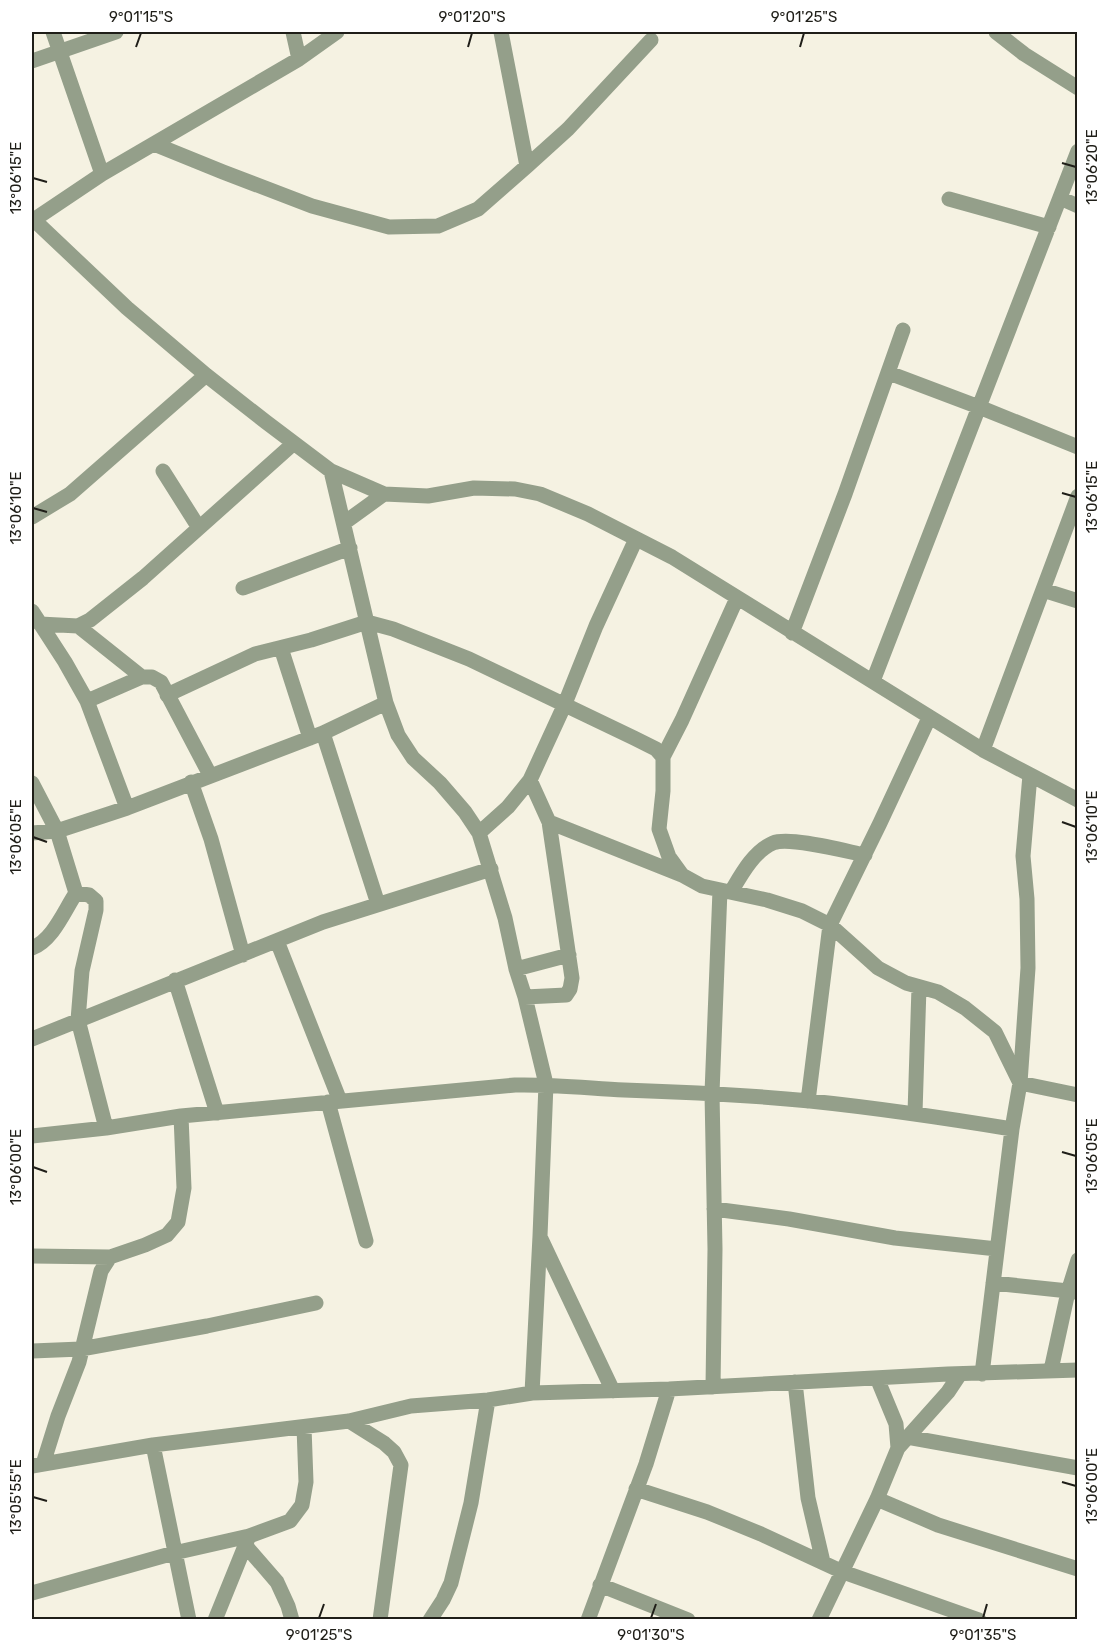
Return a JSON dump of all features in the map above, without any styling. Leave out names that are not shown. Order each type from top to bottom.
[{"type":"street","points":[[53,32],[102,174]]},
{"type":"street","points":[[32,61],[116,32]]},
{"type":"street","points":[[293,32],[299,59]]},
{"type":"street","points":[[337,32],[299,59],[102,174],[33,220],[127,308],[206,375],[331,471],[384,494],[429,496],[474,488],[515,489],[540,494],[588,514],[672,557],[792,633],[852,667],[929,718],[983,750],[1077,800]]},
{"type":"street","points":[[501,32],[527,166]]},
{"type":"street","points":[[996,32],[1024,54],[1077,88]]},
{"type":"street","points":[[154,144],[312,206],[389,227],[438,226],[478,209],[568,129],[651,40]]},
{"type":"street","points":[[873,681],[1077,151]]},
{"type":"street","points":[[1060,198],[1077,206]]},
{"type":"street","points":[[949,199],[1049,227]]},
{"type":"street","points":[[792,633],[903,330]]},
{"type":"street","points":[[889,373],[1077,447]]},
{"type":"street","points":[[32,517],[70,494],[206,375]]},
{"type":"street","points":[[40,624],[78,626],[90,620],[143,578],[294,443]]},
{"type":"street","points":[[163,471],[199,528]]},
{"type":"street","points":[[331,471],[387,703],[398,735],[413,758],[440,783],[465,812],[479,833],[505,918],[546,1084],[532,1393]]},
{"type":"street","points":[[344,523],[384,494]]},
{"type":"street","points":[[983,750],[1077,496]]},
{"type":"street","points":[[479,833],[508,807],[531,780],[636,538]]},
{"type":"street","points":[[243,588],[350,548]]},
{"type":"street","points":[[1043,590],[1077,601]]},
{"type":"street","points":[[682,875],[669,857],[659,829],[663,791],[663,757],[737,598]]},
{"type":"street","points":[[32,611],[87,701],[128,808]]},
{"type":"street","points":[[168,695],[255,654],[367,622],[393,629],[470,659],[656,749],[663,757]]},
{"type":"street","points":[[78,626],[142,677]]},
{"type":"street","points":[[281,648],[316,735],[378,904]]},
{"type":"street","points":[[87,701],[142,677],[152,677],[161,682],[210,775]]},
{"type":"street","points":[[32,833],[57,831],[128,808],[316,735],[387,703]]},
{"type":"street","points":[[808,1101],[830,925],[929,718]]},
{"type":"street","points":[[982,1374],[1012,1129],[1020,1083],[1028,968],[1027,899],[1023,856],[1030,775]]},
{"type":"street","points":[[525,998],[566,995],[572,978],[549,822],[531,780]]},
{"type":"street","points":[[191,782],[205,819],[243,955]]},
{"type":"street","points":[[32,783],[57,831],[76,893]]},
{"type":"street","points":[[549,822],[682,875],[702,886],[767,900],[830,925],[878,968],[906,983],[938,992],[995,1032],[1020,1083]]},
{"type":"street","points":[[713,1387],[712,1094],[726,891],[761,851],[774,842],[787,840],[864,855]]},
{"type":"street","points":[[32,1039],[323,922],[491,869]]},
{"type":"street","points":[[32,948],[48,936],[76,893]]},
{"type":"street","points":[[76,893],[89,895],[96,901],[82,971],[78,1020],[106,1128]]},
{"type":"street","points":[[278,941],[334,1102],[366,1241]]},
{"type":"street","points":[[516,969],[569,956]]},
{"type":"street","points":[[176,981],[217,1113]]},
{"type":"street","points":[[915,1113],[920,987]]},
{"type":"street","points":[[1020,1083],[1077,1095]]},
{"type":"street","points":[[32,1136],[106,1128],[182,1116],[546,1084],[578,1088],[808,1101],[915,1113],[1012,1129]]},
{"type":"street","points":[[32,1256],[110,1257],[167,1235],[178,1222],[184,1188],[182,1116]]},
{"type":"street","points":[[714,1209],[789,1219],[895,1238],[997,1249]]},
{"type":"street","points":[[540,1236],[613,1391]]},
{"type":"street","points":[[37,1465],[79,1362],[101,1271],[110,1257]]},
{"type":"street","points":[[1051,1370],[1073,1292],[1077,1260]]},
{"type":"street","points":[[993,1283],[1073,1292]]},
{"type":"street","points":[[32,1351],[81,1349],[316,1303]]},
{"type":"street","points":[[37,1465],[153,1445],[349,1421],[411,1406],[488,1400],[532,1393],[1077,1370]]},
{"type":"street","points":[[819,1620],[902,1442],[948,1392],[960,1374]]},
{"type":"street","points":[[877,1378],[902,1442]]},
{"type":"street","points":[[795,1383],[808,1498],[823,1562]]},
{"type":"street","points":[[588,1620],[646,1464],[669,1389]]},
{"type":"street","points":[[430,1620],[451,1582],[471,1503],[488,1400]]},
{"type":"street","points":[[349,1421],[384,1443],[394,1452],[401,1465],[380,1620]]},
{"type":"street","points":[[32,1593],[174,1553],[247,1541],[290,1521],[302,1505],[306,1482],[304,1427]]},
{"type":"street","points":[[902,1442],[1077,1468]]},
{"type":"street","points":[[153,1445],[189,1620]]},
{"type":"street","points":[[636,1489],[707,1512],[843,1572],[979,1620]]},
{"type":"street","points":[[877,1499],[938,1526],[1077,1569]]},
{"type":"street","points":[[215,1620],[247,1541]]},
{"type":"street","points":[[247,1541],[277,1582],[292,1620]]},
{"type":"street","points":[[600,1585],[684,1619]]}]
